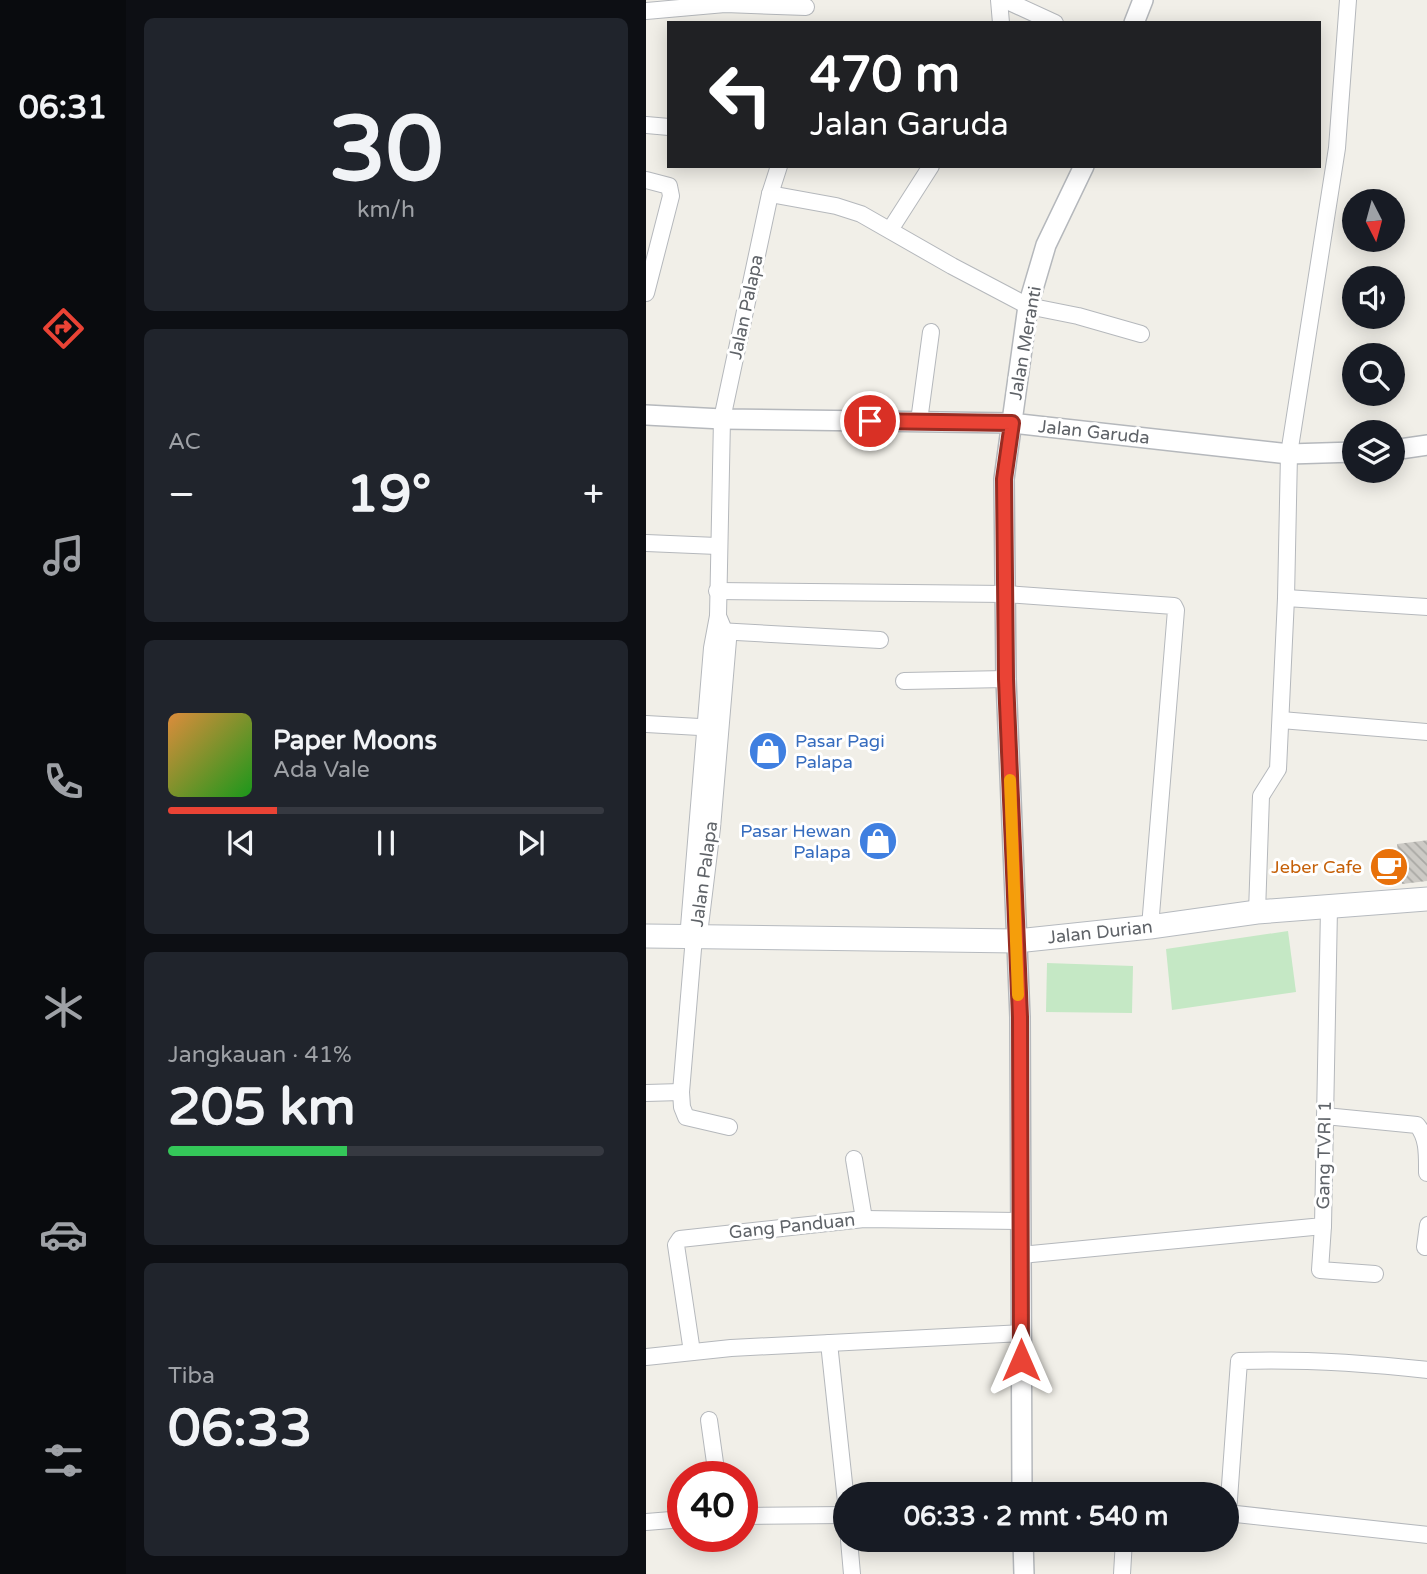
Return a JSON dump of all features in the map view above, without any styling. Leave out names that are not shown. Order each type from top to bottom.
[{"type":"main road","name":"Jalan Durian","points":[[646,936],[1016,941],[1150,927],[1257,912],[1427,899]]},
{"type":"street","points":[[999,0],[1001,21]]},
{"type":"street","points":[[1005,0],[1051,21]]},
{"type":"street","points":[[1135,21],[1143,0]]},
{"type":"street","points":[[1257,912],[1261,796],[1278,769],[1289,454],[1337,148],[1348,0]]},
{"type":"street","points":[[646,11],[725,4],[806,10]]},
{"type":"street","points":[[646,125],[667,127]]},
{"type":"street","name":"Jalan Palapa","points":[[681,1092],[694,937],[689,927],[713,728],[720,626],[717,546],[722,419],[770,194],[778,168]]},
{"type":"street","points":[[890,230],[930,168]]},
{"type":"street","name":"Jalan Meranti","points":[[1022,1482],[1020,1017],[1006,679],[1004,479],[1028,306],[1046,245],[1083,168]]},
{"type":"street","points":[[646,180],[669,186],[671,196],[646,293]]},
{"type":"street","points":[[770,194],[836,206],[861,214],[1028,306],[1078,316],[1141,334]]},
{"type":"street","points":[[919,421],[931,332]]},
{"type":"street","name":"Jalan Garuda","points":[[646,415],[722,419],[1012,423],[1289,454],[1342,452]]},
{"type":"street","points":[[1405,448],[1427,445]]},
{"type":"street","points":[[646,543],[717,546]]},
{"type":"street","points":[[717,591],[1006,594],[1173,606],[1176,610],[1150,927]]},
{"type":"street","points":[[1286,598],[1427,607]]},
{"type":"street","points":[[720,626],[880,640]]},
{"type":"street","points":[[904,681],[1006,679]]},
{"type":"street","points":[[1281,720],[1427,732]]},
{"type":"street","points":[[646,724],[713,728]]},
{"type":"street","name":"Gang TVRI 1","points":[[1021,1255],[1323,1226],[1329,908]]},
{"type":"street","points":[[646,1093],[681,1092],[686,1117],[729,1127]]},
{"type":"street","points":[[1325,1116],[1417,1125],[1424,1132],[1427,1143],[1427,1173]]},
{"type":"street","points":[[854,1159],[864,1219]]},
{"type":"street","name":"Gang Panduan","points":[[692,1352],[676,1245],[680,1239],[864,1219],[1020,1220]]},
{"type":"street","points":[[1425,1247],[1427,1225]]},
{"type":"street","points":[[1323,1226],[1320,1270],[1375,1274]]},
{"type":"street","points":[[646,1357],[829,1343],[1021,1333]]},
{"type":"street","points":[[829,1343],[844,1482]]},
{"type":"street","points":[[1229,1482],[1239,1361],[1269,1360],[1427,1370]]},
{"type":"street","points":[[709,1420],[715,1461]]},
{"type":"street","points":[[1239,1514],[1427,1535]]},
{"type":"street","points":[[758,1516],[833,1515]]},
{"type":"street","points":[[646,1522],[667,1520]]},
{"type":"street","points":[[850,1552],[852,1574]]},
{"type":"street","points":[[1023,1552],[1024,1574]]},
{"type":"street","points":[[1123,1574],[1124,1552]]},
{"type":"green space","points":[[1288,931],[1296,992],[1172,1010],[1166,949]]},
{"type":"green space","points":[[1047,963],[1133,966],[1132,1013],[1046,1012]]},
{"type":"building","points":[[1428,840],[1428,881],[1402,884],[1397,844]]},
{"type":"slow traffic","points":[[1010,780],[1018,995]]},
{"type":"place","name":"Pasar Pagi Palapa","points":[[768,751]]},
{"type":"place","name":"Pasar Hewan Palapa","points":[[878,841]]},
{"type":"place","name":"Jeber Cafe","points":[[1389,867]]},
{"type":"route","points":[[870,421],[1012,423],[1004,479],[1006,679],[1020,1017],[1021,1360]]}]
